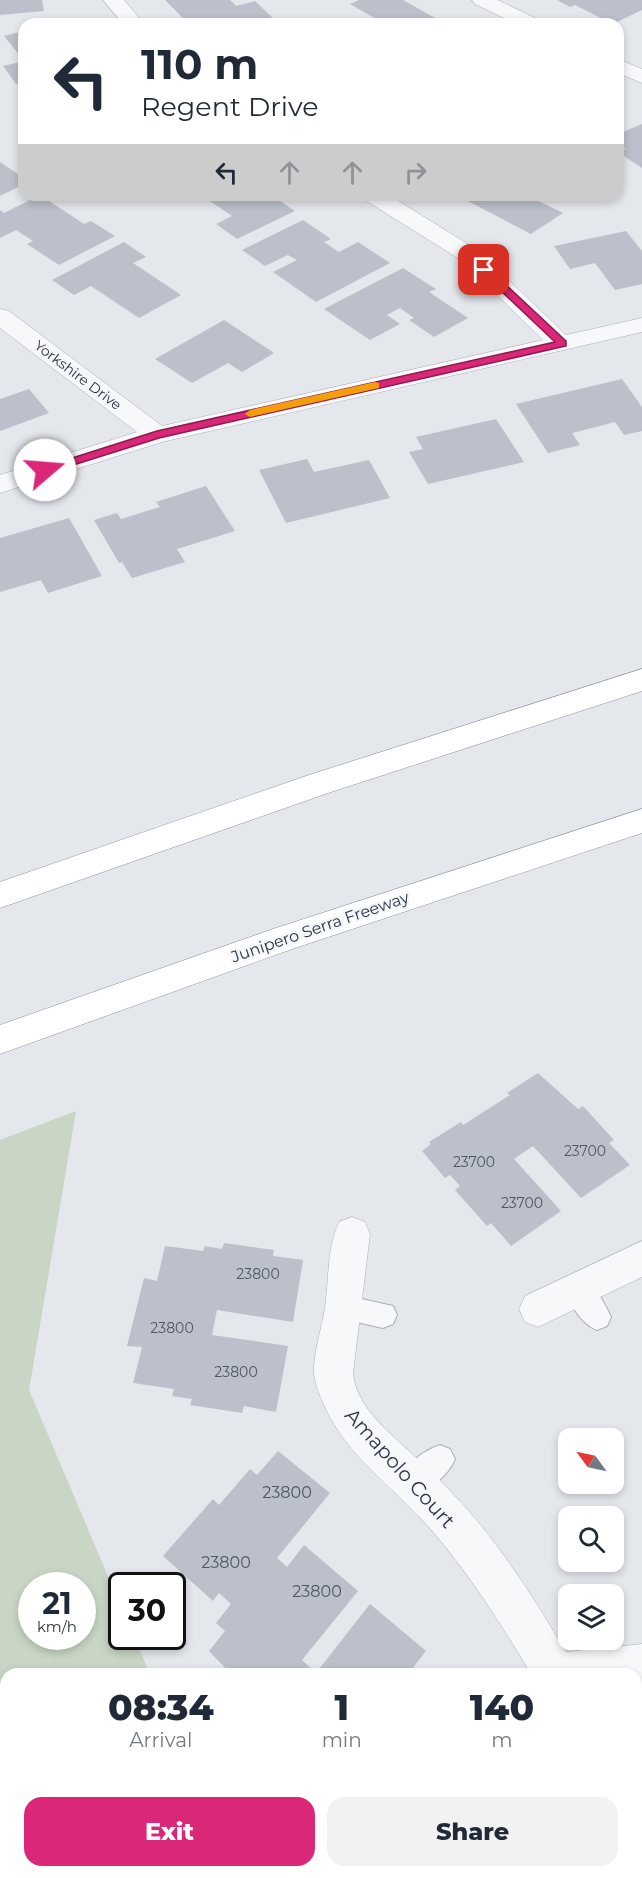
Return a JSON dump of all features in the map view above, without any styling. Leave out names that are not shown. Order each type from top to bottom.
[{"type":"highway","points":[[0,895],[391,759],[642,680]]},
{"type":"highway","name":"Junipero Serra Freeway","points":[[0,1040],[282,939],[642,821]]},
{"type":"street","points":[[113,0],[129,18]]},
{"type":"street","points":[[482,0],[520,18]]},
{"type":"street","points":[[624,68],[642,76]]},
{"type":"street","points":[[383,201],[469,255],[562,344]]},
{"type":"street","name":"Yorkshire Drive","points":[[0,316],[157,435]]},
{"type":"street","points":[[0,484],[157,435],[642,325]]},
{"type":"street","name":"Amapolo Court","points":[[352,1234],[334,1376],[345,1409],[372,1443],[426,1470],[441,1510],[503,1589],[553,1668]]},
{"type":"street","points":[[538,1309],[588,1304],[642,1258]]},
{"type":"street","name":"Amapolo Court","points":[[614,1668],[642,1665]]},
{"type":"lane","points":[[344,1308],[383,1314]]},
{"type":"green space","points":[[76,1111],[29,1390],[108,1576],[108,1650],[140,1650],[147,1668],[0,1668],[0,1140]]},
{"type":"building","points":[[0,0],[42,0],[44,11],[0,15]]},
{"type":"building","points":[[165,0],[230,0],[236,6],[255,1],[273,18],[183,18]]},
{"type":"building","points":[[359,0],[403,0],[435,18],[374,18],[350,4]]},
{"type":"building","points":[[557,0],[642,0],[642,10],[624,19],[601,18],[575,5],[570,7]]},
{"type":"building","points":[[18,32],[18,54],[4,36]]},
{"type":"building","points":[[18,62],[18,84],[16,84],[3,66]]},
{"type":"building","points":[[642,124],[642,168],[624,156],[626,149],[624,148],[624,132]]},
{"type":"building","points":[[0,162],[18,174],[18,187],[0,196]]},
{"type":"building","points":[[28,201],[49,201],[84,224],[91,221],[115,236],[59,265],[27,244],[33,241],[16,230],[0,238],[0,210],[4,213]]},
{"type":"building","points":[[210,201],[280,201],[295,211],[237,239],[216,224],[232,216]]},
{"type":"building","points":[[468,201],[538,201],[563,213],[531,234]]},
{"type":"building","points":[[303,220],[331,239],[324,242],[339,252],[358,242],[390,263],[316,302],[273,272],[297,260],[288,255],[265,266],[242,250]]},
{"type":"building","points":[[626,231],[642,251],[642,284],[615,290],[595,263],[570,269],[554,246]]},
{"type":"building","points":[[124,242],[146,257],[133,263],[181,295],[139,318],[91,286],[74,295],[52,280]]},
{"type":"building","points":[[403,268],[436,289],[429,292],[468,318],[434,337],[409,320],[414,318],[400,308],[387,315],[400,324],[370,340],[324,309]]},
{"type":"building","points":[[224,320],[274,353],[242,372],[228,363],[192,383],[155,359]]},
{"type":"building","points":[[622,379],[642,407],[642,431],[624,435],[615,422],[572,433],[580,445],[548,453],[516,404]]},
{"type":"building","points":[[29,389],[49,413],[0,431],[0,399]]},
{"type":"building","points":[[496,419],[524,462],[428,484],[409,452],[423,449],[416,437]]},
{"type":"building","points":[[307,459],[314,472],[369,460],[390,498],[286,523],[259,470]]},
{"type":"building","points":[[206,486],[235,531],[177,549],[185,562],[132,578],[122,562],[119,563],[94,520],[117,513],[121,519],[160,507],[156,502]]},
{"type":"building","points":[[69,518],[102,576],[48,593],[41,580],[0,592],[0,538]]},
{"type":"building","points":[[538,1073],[578,1109],[583,1106],[614,1140],[609,1143],[630,1165],[581,1198],[533,1146],[514,1159],[561,1211],[511,1246],[491,1223],[487,1226],[455,1190],[460,1186],[450,1175],[445,1178],[422,1151],[431,1144],[429,1142],[461,1122],[463,1125],[510,1095],[507,1093]]},
{"type":"building","points":[[224,1243],[274,1250],[273,1256],[303,1260],[293,1322],[217,1310],[212,1335],[288,1346],[276,1412],[244,1406],[242,1413],[190,1405],[192,1399],[172,1396],[174,1389],[133,1383],[142,1347],[127,1346],[144,1278],[157,1281],[165,1246],[203,1251],[205,1246],[222,1249]]},
{"type":"building","points":[[278,1451],[330,1493],[277,1558],[287,1567],[304,1545],[358,1591],[302,1660],[311,1668],[225,1668],[209,1651],[225,1631],[216,1623],[231,1604],[219,1593],[213,1601],[186,1577],[186,1572],[181,1572],[163,1556],[213,1499],[219,1505],[250,1469],[257,1475]]},
{"type":"building","points":[[370,1604],[426,1651],[413,1668],[320,1668]]},
{"type":"slow traffic","points":[[250,414],[375,386]]},
{"type":"route","points":[[45,470],[157,435],[562,344],[484,270]]}]
